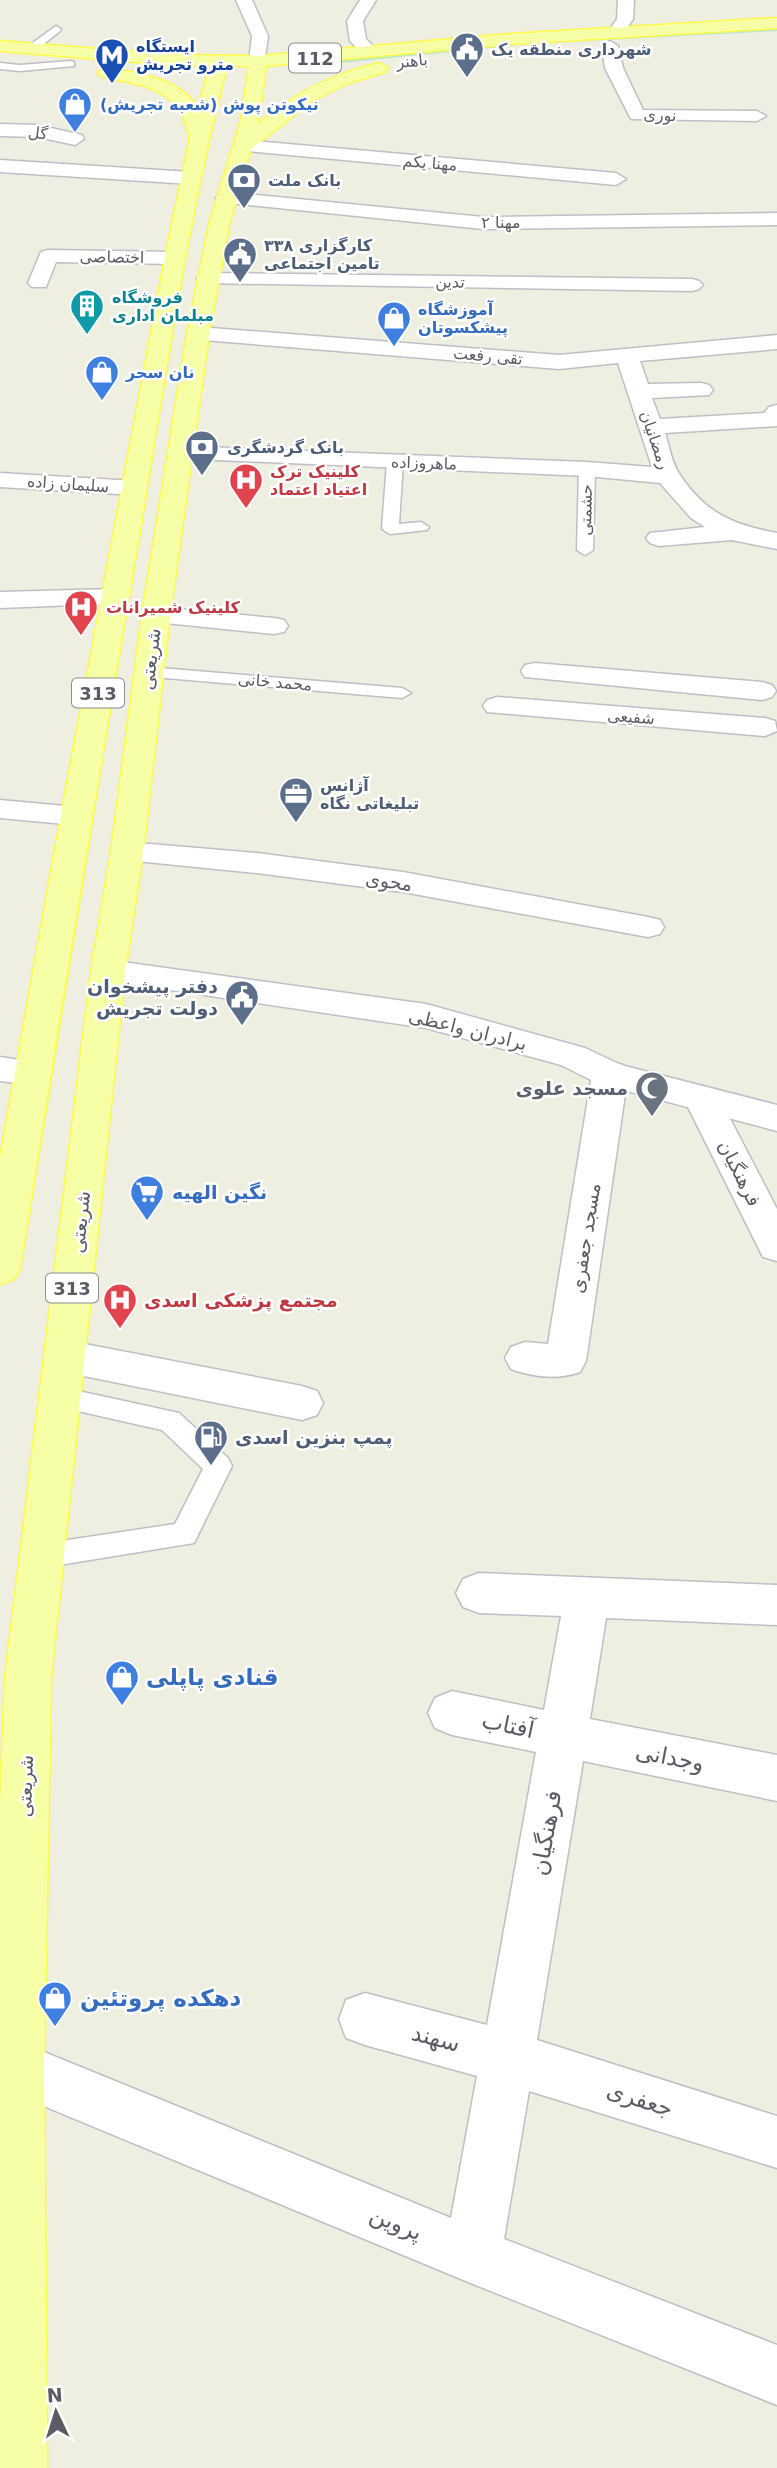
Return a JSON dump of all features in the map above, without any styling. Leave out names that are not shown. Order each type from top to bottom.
[{"type":"main road","name":"باهنر","points":[[258,66],[416,61],[777,23]]},
{"type":"main road","name":"باهنر","points":[[258,66],[371,52],[613,39],[777,36]]},
{"type":"main road","points":[[0,46],[218,66]]},
{"type":"main road","points":[[0,57],[133,68],[258,66]]},
{"type":"main road","points":[[71,64],[141,81],[172,93],[190,107],[226,124],[360,72],[416,61]]},
{"type":"main road","name":"شریعتی","points":[[17,2468],[17,2068],[28,1678],[108,971],[127,852],[148,672],[198,334],[226,198],[226,124],[218,66]]},
{"type":"main road","name":"شریعتی","points":[[0,1269],[16,1071],[76,816],[191,177],[226,124],[258,66]]},
{"type":"street","points":[[244,0],[260,36],[258,66]]},
{"type":"street","points":[[368,0],[355,21],[358,41],[371,52]]},
{"type":"street","points":[[613,39],[625,19],[626,0]]},
{"type":"street","name":"نوری","points":[[613,39],[614,68],[637,116],[757,116]]},
{"type":"street","name":"مهنا یکم","points":[[226,124],[616,180]]},
{"type":"street","name":"گل","points":[[0,130],[38,131],[75,139]]},
{"type":"street","points":[[0,138],[39,169]]},
{"type":"street","points":[[0,166],[191,177]]},
{"type":"street","name":"مهنا ۲","points":[[226,198],[483,223],[777,219]]},
{"type":"street","name":"اختصاصی","points":[[39,283],[48,256],[175,258]]},
{"type":"street","name":"تدین","points":[[208,279],[692,285]]},
{"type":"street","name":"تقی رفعت","points":[[198,334],[559,362],[777,342]]},
{"type":"street","name":"رمضانیان","points":[[627,357],[667,476],[700,513],[732,532],[777,541]]},
{"type":"street","points":[[639,391],[701,390]]},
{"type":"street","points":[[652,426],[772,420],[777,412]]},
{"type":"street","name":"ماهروزاده","points":[[180,453],[587,469],[667,476]]},
{"type":"street","name":"سلیمان زاده","points":[[0,480],[135,488]]},
{"type":"street","points":[[659,538],[732,532]]},
{"type":"street","points":[[0,600],[116,597]]},
{"type":"street","points":[[156,615],[274,626]]},
{"type":"street","name":"شفیعی","points":[[497,706],[767,741],[770,682],[535,671]]},
{"type":"street","points":[[0,809],[76,816]]},
{"type":"street","name":"محوی","points":[[127,852],[257,863],[403,882],[648,927]]},
{"type":"street","name":"برادران واعظی","points":[[108,971],[426,1016],[573,1055],[610,1074],[777,1118]]},
{"type":"street","name":"مسجد جعفری","points":[[525,1358],[566,1361],[610,1074]]},
{"type":"street","name":"فرهنگیان","points":[[702,1098],[777,1247]]},
{"type":"street","points":[[64,1356],[302,1403]]},
{"type":"street","points":[[479,1592],[587,1599],[777,1605]]},
{"type":"street","name":"فرهنگیان","points":[[473,2255],[587,1599]]},
{"type":"street","name":"آفتاب","points":[[452,1713],[563,1736]]},
{"type":"street","name":"وجدانی","points":[[563,1736],[777,1778]]},
{"type":"street","name":"سهند","points":[[365,2019],[506,2057]]},
{"type":"street","name":"جعفری","points":[[506,2057],[774,2142]]},
{"type":"street","name":"پروین","points":[[17,2068],[473,2255],[777,2375]]},
{"type":"lane","points":[[31,49],[56,29]]},
{"type":"lane","points":[[0,66],[20,68],[71,64]]},
{"type":"lane","points":[[395,462],[390,529],[421,527]]},
{"type":"lane","name":"حشمتی","points":[[585,550],[587,469]]},
{"type":"lane","name":"محمد خانی","points":[[148,672],[402,693]]},
{"type":"lane","points":[[41,1556],[184,1535],[218,1466],[170,1421],[60,1398]]},
{"type":"green space","points":[[777,27],[777,31],[530,44],[321,65],[317,62],[487,45]]},
{"type":"place","name":"شهرداری منطقه یک","points":[[467,79]]},
{"type":"place","name":"ایستگاه مترو تجریش","points":[[112,85]]},
{"type":"place","name":"نیکوتن پوش (شعبه تجریش)","points":[[75,134]]},
{"type":"place","name":"بانک ملت","points":[[244,210]]},
{"type":"place","name":"کارگزاری ٣٣٨ تامین اجتماعی","points":[[240,284]]},
{"type":"place","name":"فروشگاه مبلمان اداری","points":[[87,336]]},
{"type":"place","name":"آموزشگاه پیشکسوتان","points":[[394,348]]},
{"type":"place","name":"نان سحر","points":[[102,402]]},
{"type":"place","name":"بانک گردشگری","points":[[202,477]]},
{"type":"place","name":"کلینیک ترک اعتیاد اعتماد","points":[[246,510]]},
{"type":"place","name":"کلینیک شمیرانات","points":[[81,637]]},
{"type":"place","name":"آژانس تبلیغاتی نگاه","points":[[296,824]]},
{"type":"place","name":"دفتر پیشخوان دولت تجریش","points":[[242,1027]]},
{"type":"place","name":"مسجد علوی","points":[[652,1118]]},
{"type":"place","name":"نگین الهیه","points":[[147,1222]]},
{"type":"place","name":"مجتمع پزشکی اسدی","points":[[120,1330]]},
{"type":"place","name":"پمپ بنزین اسدی","points":[[211,1467]]},
{"type":"place","name":"قنادی پاپلی","points":[[122,1707]]},
{"type":"place","name":"دهکده پروتئین","points":[[55,2028]]}]
